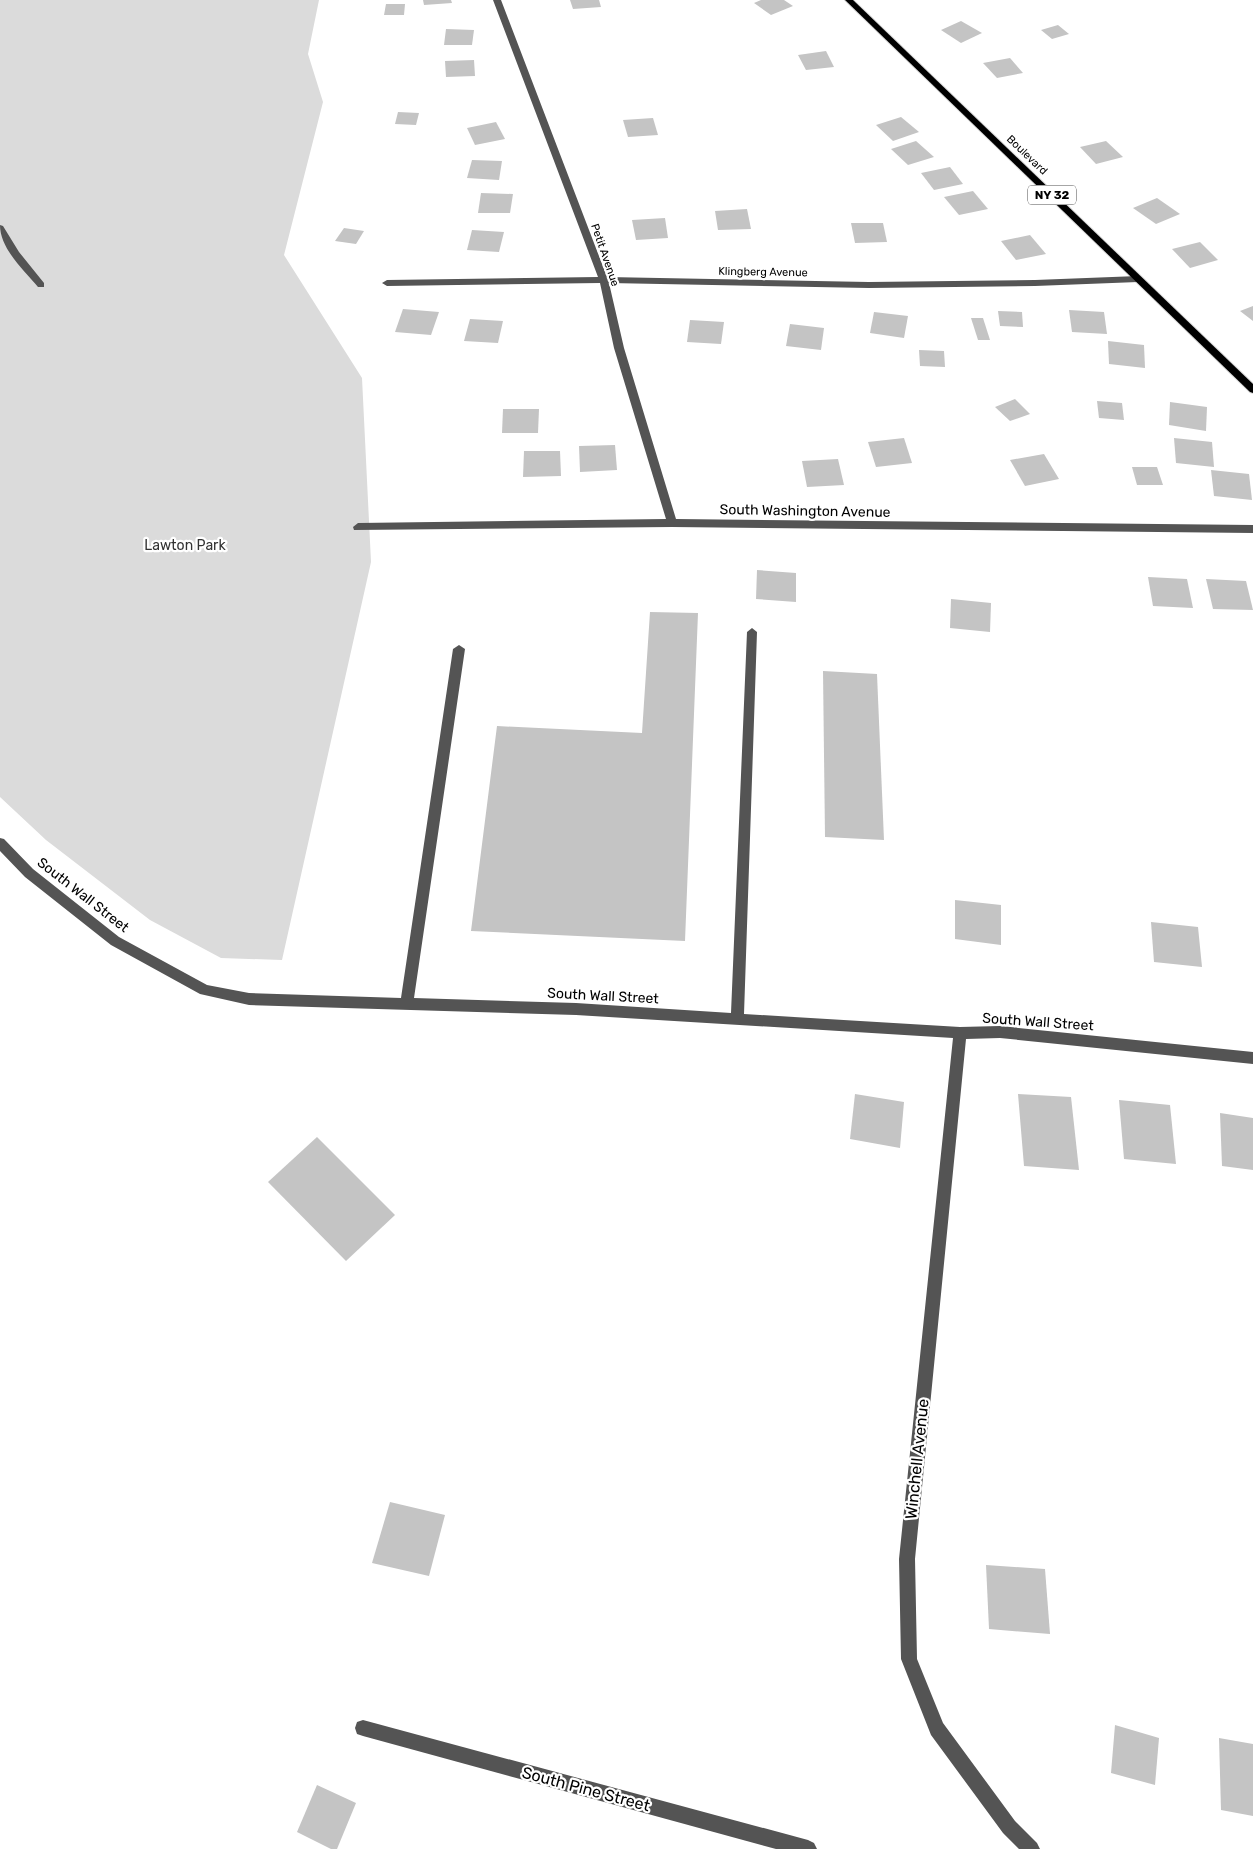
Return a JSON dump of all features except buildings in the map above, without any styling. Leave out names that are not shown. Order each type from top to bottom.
[{"type":"main road","name":"Boulevard","points":[[849,0],[1253,390]]},
{"type":"street","name":"Petit Avenue","points":[[497,0],[604,280],[619,348],[672,523]]},
{"type":"street","points":[[0,228],[15,254],[41,285]]},
{"type":"street","name":"Klingberg Avenue","points":[[387,283],[604,280],[869,285],[1036,283],[1138,279]]},
{"type":"street","name":"South Washington Avenue","points":[[358,526],[672,523],[1253,529]]},
{"type":"street","points":[[737,1019],[752,632]]},
{"type":"street","points":[[407,1004],[459,649]]},
{"type":"street","name":"South Wall Street","points":[[0,843],[29,873],[115,941],[205,990],[249,999],[576,1009],[960,1033],[1000,1032],[1253,1058]]},
{"type":"street","name":"Winchell Avenue","points":[[960,1033],[907,1559],[909,1659],[937,1729],[1009,1827],[1031,1849]]},
{"type":"street","name":"South Pine Street","points":[[363,1728],[808,1849]]},
{"type":"green space","name":"Lawton Park","points":[[0,0],[319,0],[308,54],[323,102],[284,255],[362,378],[371,562],[282,960],[221,958],[150,920],[46,840],[0,797]]}]
